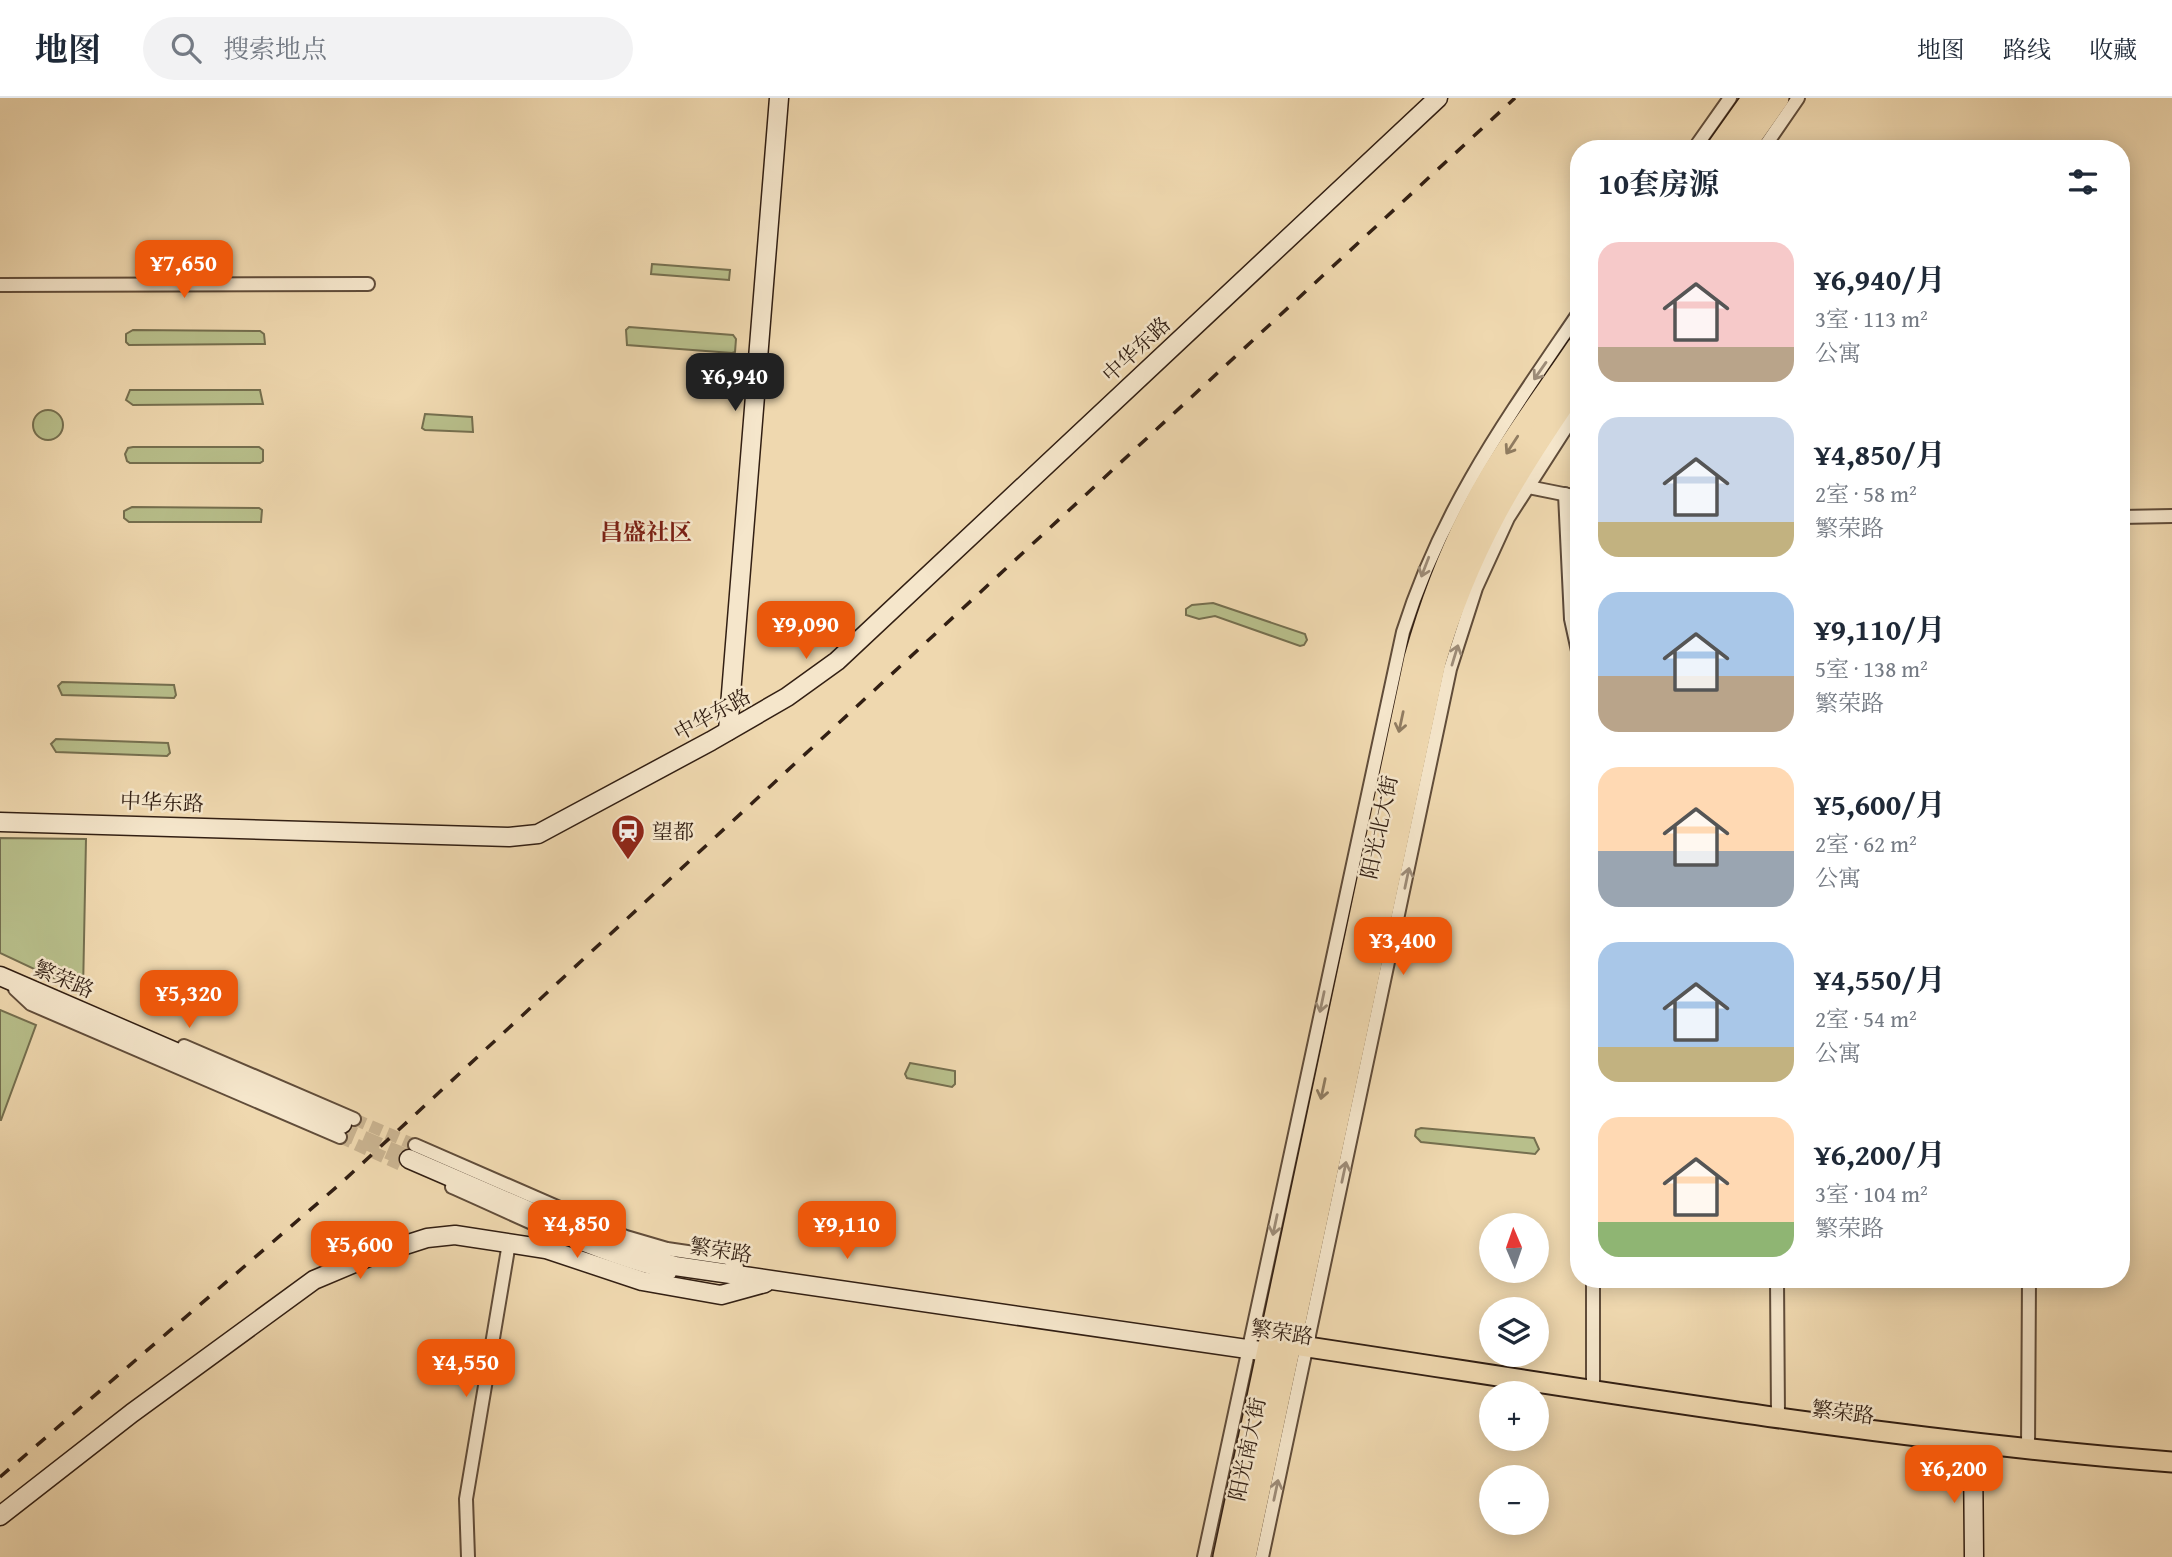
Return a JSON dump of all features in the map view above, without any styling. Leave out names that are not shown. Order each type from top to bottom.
[{"type":"highway","points":[[1724,140],[1754,98]]},
{"type":"highway","points":[[1747,140],[1777,98]]},
{"type":"highway","name":"阳光北大街","points":[[1278,1348],[1400,725],[1426,624],[1456,545],[1491,477],[1570,360]]},
{"type":"highway","name":"阳光北大街","points":[[1278,1348],[1434,662],[1468,564],[1519,486],[1570,394]]},
{"type":"highway","name":"阳光南大街","points":[[1225,1557],[1278,1348]]},
{"type":"highway","name":"阳光南大街","points":[[1244,1557],[1278,1348]]},
{"type":"main road","name":"繁荣路","points":[[1278,1348],[2028,1449],[2170,1462]]},
{"type":"main road","name":"繁荣路","points":[[1278,1348],[1638,1408],[1973,1452],[2103,1464],[2170,1462]]},
{"type":"street","points":[[728,732],[779,98]]},
{"type":"street","name":"中华东路","points":[[0,822],[528,836],[538,834],[728,732],[787,697],[837,661],[1438,98]]},
{"type":"street","points":[[1700,140],[1730,98]]},
{"type":"street","points":[[1769,140],[1798,98]]},
{"type":"street","points":[[0,285],[368,284]]},
{"type":"street","points":[[1262,1557],[1278,1348],[1382,722],[1415,595],[1441,532],[1488,448],[1570,326]]},
{"type":"street","points":[[1570,420],[1519,486],[1570,495]]},
{"type":"street","points":[[2130,517],[2172,516]]},
{"type":"street","name":"繁荣路","points":[[7,982],[343,1127]]},
{"type":"street","name":"繁荣路","points":[[409,1156],[632,1248],[676,1260],[1278,1348],[675,1266],[630,1253],[409,1156]]},
{"type":"street","points":[[0,1517],[120,1421],[314,1280],[371,1256],[427,1238],[454,1235],[546,1249],[642,1281],[721,1295],[771,1281]]},
{"type":"street","points":[[468,1557],[466,1499],[509,1243]]},
{"type":"street","points":[[1592,1391],[1593,1288]]},
{"type":"street","points":[[1777,1288],[1778,1416]]},
{"type":"street","points":[[2028,1449],[2029,1288]]},
{"type":"street","points":[[1204,1557],[1278,1348]]},
{"type":"street","points":[[1973,1452],[1974,1557]]},
{"type":"green space","points":[[652,264],[730,270],[729,280],[651,274]]},
{"type":"green space","points":[[629,327],[733,335],[736,339],[735,352],[627,345],[626,330]]},
{"type":"green space","points":[[133,330],[260,331],[264,334],[265,344],[129,345],[126,342],[126,334]]},
{"type":"green space","points":[[130,390],[260,390],[263,404],[133,405],[126,400]]},
{"type":"green space","points":[[48,410],[54,411],[62,419],[62,431],[54,439],[48,440],[42,439],[34,431],[33,425],[34,419],[42,411]]},
{"type":"green space","points":[[425,414],[472,417],[473,432],[425,430],[422,428]]},
{"type":"green space","points":[[259,447],[263,450],[263,461],[130,463],[125,454],[128,448]]},
{"type":"green space","points":[[132,507],[262,510],[261,522],[129,522],[124,518],[124,511]]},
{"type":"green space","points":[[1213,603],[1305,634],[1307,640],[1300,646],[1215,616],[1199,619],[1186,615],[1186,609],[1192,605]]},
{"type":"green space","points":[[62,682],[174,685],[176,695],[174,698],[62,695],[58,686]]},
{"type":"green space","points":[[56,739],[168,743],[170,753],[167,756],[56,752],[51,744]]},
{"type":"green space","points":[[0,838],[86,839],[83,992],[0,953]]},
{"type":"green space","points":[[0,1010],[36,1025],[1,1120],[0,1120]]},
{"type":"green space","points":[[910,1063],[955,1071],[955,1084],[952,1087],[907,1078],[905,1074]]},
{"type":"green space","points":[[1421,1128],[1534,1138],[1539,1149],[1535,1154],[1421,1142],[1415,1136],[1416,1130]]},
{"type":"tunnel","points":[[354,1119],[415,1145]]},
{"type":"tunnel","points":[[338,1129],[409,1159]]},
{"type":"tunnel","points":[[340,1137],[401,1165]]},
{"type":"railway","points":[[0,1477],[340,1184],[1515,98]]},
{"type":"place","name":"望都","points":[[628,861]]},
{"type":"district","name":"昌盛社区","points":[[646,531]]}]
